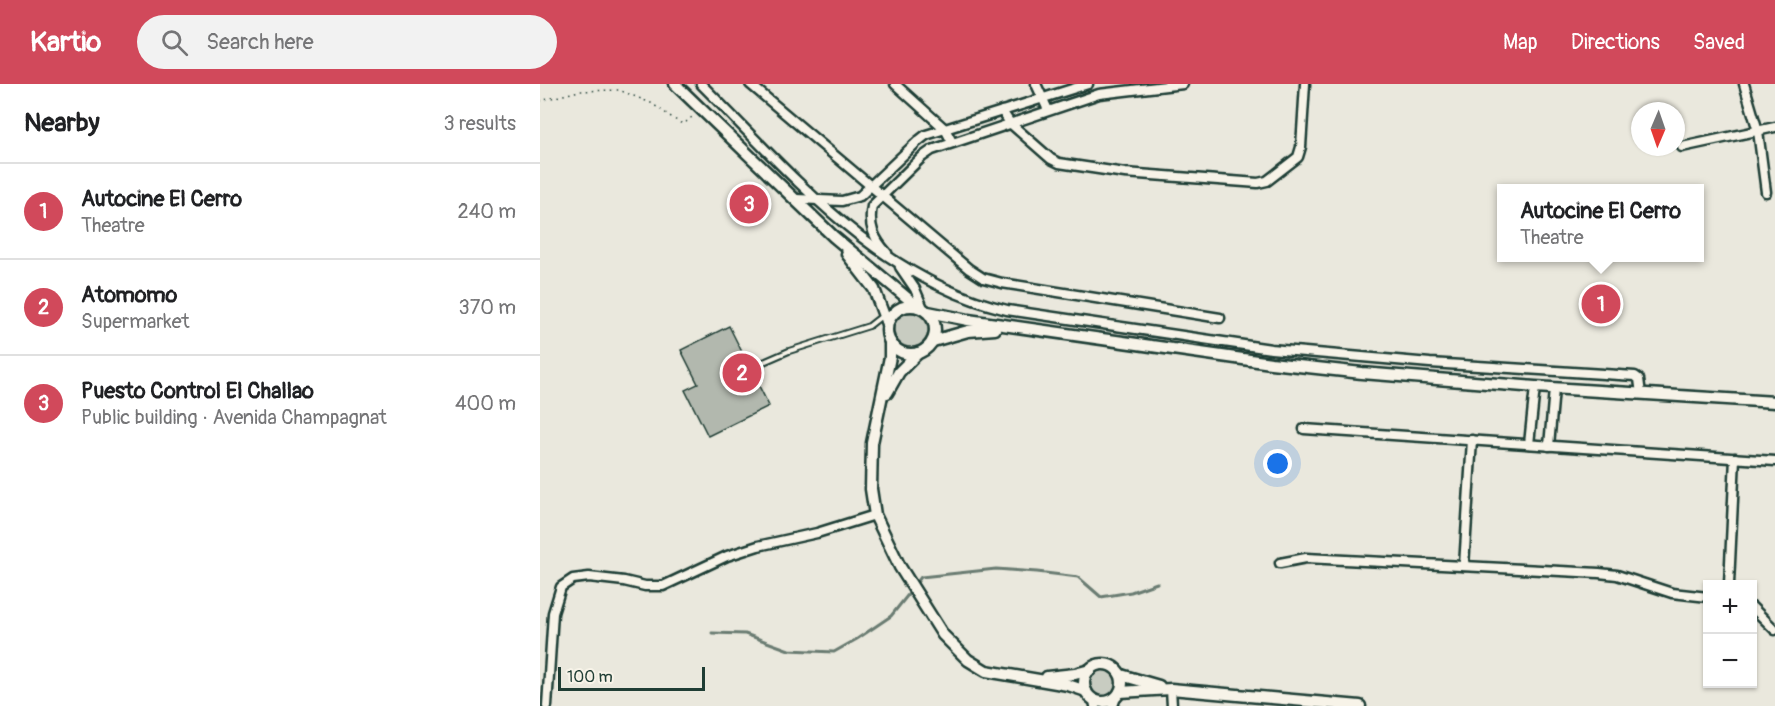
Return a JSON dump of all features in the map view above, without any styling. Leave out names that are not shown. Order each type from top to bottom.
[{"type":"main road","points":[[675,84],[834,237],[923,309],[935,322],[933,341]]},
{"type":"main road","points":[[834,237],[874,289],[886,319],[890,342],[890,357],[875,426],[870,463],[875,515],[900,567],[934,622],[957,651],[986,671],[1068,685],[1092,699],[1106,702],[1170,689]]},
{"type":"main road","points":[[886,319],[898,309],[910,305],[968,320],[1272,363],[1430,379],[1775,402]]},
{"type":"main road","points":[[880,407],[899,372],[933,341],[968,331],[1019,327]]},
{"type":"main road","points":[[890,342],[900,351],[918,353]]},
{"type":"main road","points":[[1032,678],[1075,674],[1101,664],[1113,667],[1121,675],[1170,689],[1360,706]]},
{"type":"main road","points":[[1090,669],[1085,680],[1092,699]]},
{"type":"main road","points":[[1117,699],[1122,687],[1121,675]]},
{"type":"street","points":[[701,84],[817,200],[862,239],[898,265],[961,296],[984,304],[1007,310],[1271,349],[1430,363],[1635,376],[1639,379],[1641,394]]},
{"type":"street","points":[[750,84],[969,269],[983,278],[1220,318]]},
{"type":"street","points":[[895,84],[945,129],[952,142]]},
{"type":"street","points":[[1036,84],[1048,110]]},
{"type":"street","points":[[796,200],[850,200],[860,196],[926,135],[1088,84]]},
{"type":"street","points":[[923,309],[915,289],[871,230],[870,216],[872,206],[922,156],[952,142],[1099,94],[1133,87],[1183,84]]},
{"type":"street","points":[[1002,111],[1010,123],[1051,159],[1059,163],[1125,173],[1258,183],[1267,181],[1298,157],[1301,147],[1305,84]]},
{"type":"street","points":[[1744,84],[1758,131],[1766,192]]},
{"type":"street","points":[[1685,146],[1775,127]]},
{"type":"street","points":[[1230,344],[1231,357]]},
{"type":"street","points":[[1271,349],[1272,363]]},
{"type":"street","points":[[1361,357],[1362,372]]},
{"type":"street","points":[[1430,363],[1430,379]]},
{"type":"street","points":[[1529,444],[1534,387]]},
{"type":"street","points":[[1549,446],[1554,388]]},
{"type":"street","points":[[1304,429],[1775,461]]},
{"type":"street","points":[[1464,566],[1472,440]]},
{"type":"street","points":[[1729,580],[1735,458]]},
{"type":"street","points":[[547,706],[553,613],[561,587],[573,579],[589,577],[645,586],[663,586],[727,556],[758,546],[817,533],[875,515]]},
{"type":"street","points":[[1280,563],[1306,558],[1617,575],[1672,593],[1703,597]]},
{"type":"street","points":[[1757,612],[1775,630]]},
{"type":"street","points":[[1170,689],[1172,706]]},
{"type":"lane","points":[[759,364],[789,351],[886,319]]},
{"type":"path","points":[[540,101],[579,91],[619,90],[651,102],[680,123],[686,122],[700,110]]},
{"type":"shaded area","points":[[911,313],[923,318],[928,330],[923,342],[911,347],[899,342],[894,330],[899,318]]},
{"type":"shaded area","points":[[1103,667],[1115,671],[1119,683],[1115,695],[1103,699],[1091,695],[1087,683],[1091,671]]},
{"type":"building","points":[[729,326],[769,406],[708,436],[685,390],[698,384],[681,350]]},
{"type":"waterway","points":[[915,585],[921,577],[996,569],[1078,577],[1101,597],[1131,592],[1157,583]]},
{"type":"waterway","points":[[712,633],[745,634],[789,650],[834,652],[891,616],[911,591]]},
{"type":"place","name":"Puesto Control El Challao","points":[[749,204]]},
{"type":"place","name":"Autocine El Cerro","points":[[1601,304]]},
{"type":"place","name":"Atomomo","points":[[742,373]]}]
